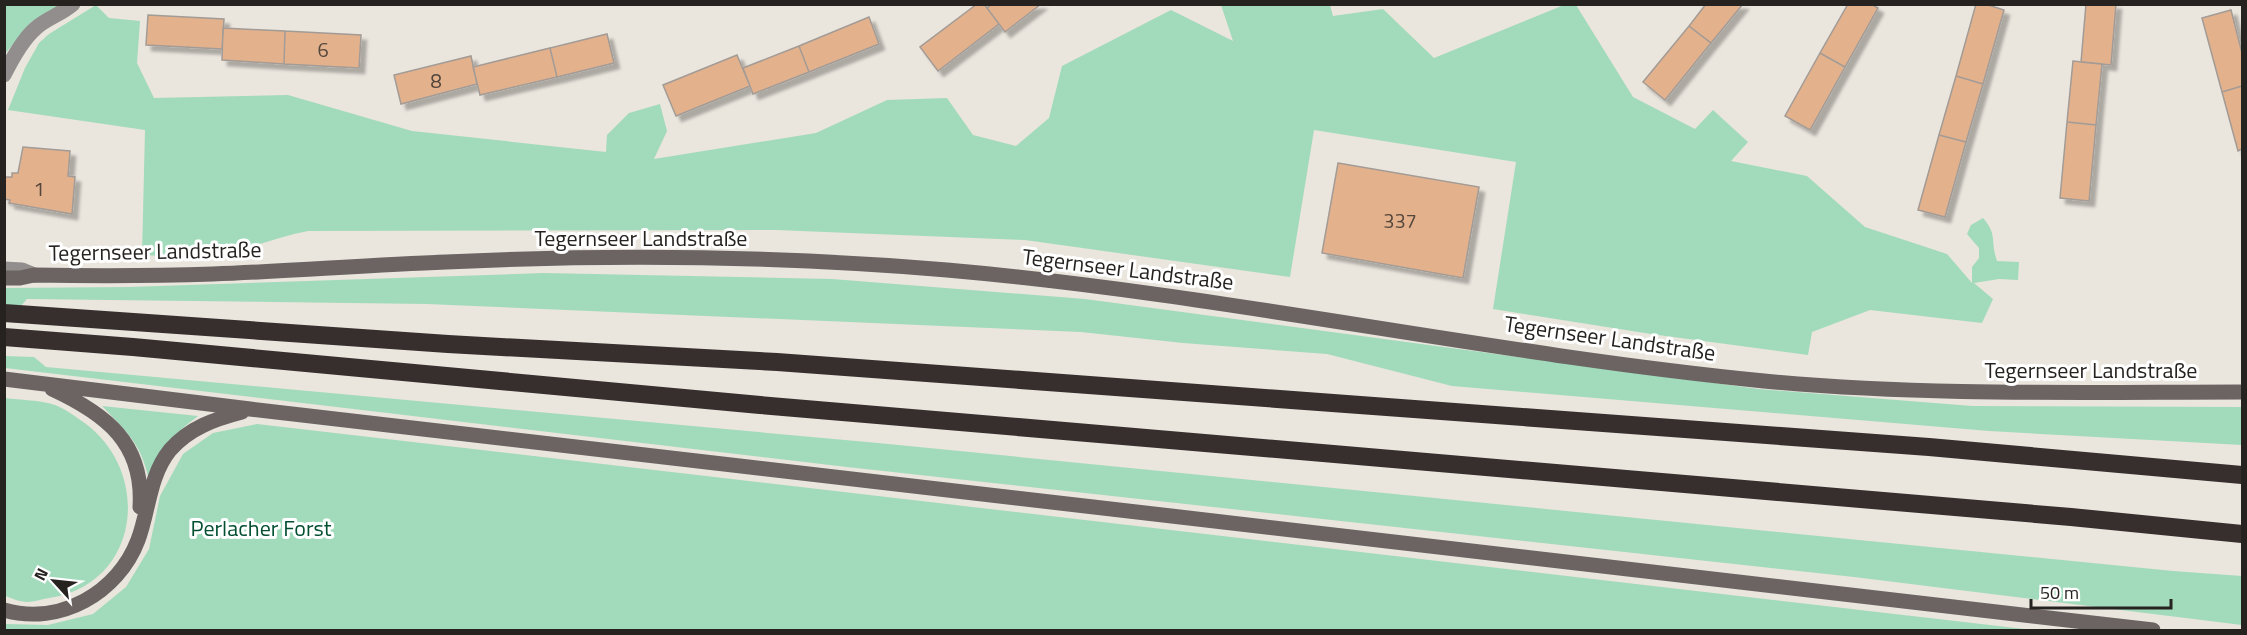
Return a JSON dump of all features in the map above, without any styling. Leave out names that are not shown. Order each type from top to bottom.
[{"type":"highway","points":[[4,313],[448,344],[777,362],[1929,447],[2242,475]]},
{"type":"highway","points":[[4,337],[772,406],[2060,516],[2242,534]]},
{"type":"main road","name":"Tegernseer Landstraße","points":[[4,278],[34,275],[208,274],[448,262],[608,258],[799,262],[947,270],[1129,290],[1548,354],[1766,381],[1970,393],[2242,392]]},
{"type":"main road","points":[[4,379],[2153,630]]},
{"type":"main road","points":[[39,383],[77,400],[100,416],[116,430],[130,452],[138,468],[141,489],[137,543]]},
{"type":"main road","points":[[4,610],[14,613],[56,612],[78,605],[111,583],[127,563],[137,543],[153,485],[160,466],[170,451],[184,436],[213,419],[250,409]]},
{"type":"street","points":[[4,75],[10,61],[37,27],[63,13],[73,4]]},
{"type":"street","points":[[4,269],[22,270],[34,275]]},
{"type":"green space","points":[[5,5],[61,5],[31,22],[5,54]]},
{"type":"green space","points":[[96,5],[109,18],[140,21],[137,63],[154,98],[288,95],[412,131],[606,152],[607,135],[629,113],[660,104],[667,131],[654,159],[816,133],[887,100],[947,98],[973,135],[1016,146],[1049,118],[1062,66],[1171,10],[1233,41],[1221,5],[1330,5],[1333,16],[1383,9],[1434,58],[1564,5],[1576,5],[1633,97],[1695,129],[1713,110],[1748,142],[1731,161],[1807,176],[1865,227],[1947,254],[1972,283],[1972,267],[1979,258],[1979,248],[1967,234],[1971,225],[1983,218],[1991,229],[1997,261],[2019,262],[2018,280],[1999,279],[1974,283],[1993,299],[1982,323],[1870,310],[1812,332],[1808,355],[1651,334],[1493,309],[1516,162],[1314,130],[1290,277],[1025,240],[776,230],[308,231],[241,250],[209,256],[142,255],[145,130],[8,110],[25,68],[39,43],[49,34]]},
{"type":"green space","points":[[544,273],[832,279],[1085,299],[1759,389],[1972,406],[2242,407],[2242,445],[1989,431],[1452,386],[1327,354],[1183,343],[1081,332],[427,304],[27,299],[20,307],[5,305],[4,288],[129,287]]},
{"type":"green space","points":[[4,356],[34,357],[46,367],[878,443],[2242,576],[2242,625],[1854,577],[847,467],[5,368]]},
{"type":"green space","points":[[5,398],[55,405],[86,424],[107,446],[121,471],[127,498],[126,525],[118,551],[102,572],[79,589],[30,602],[5,596]]},
{"type":"green space","points":[[102,406],[198,416],[168,442],[148,476],[136,445]]},
{"type":"green space","name":"Perlacher Forst","points":[[257,424],[2033,630],[5,630],[5,624],[48,625],[93,614],[126,587],[149,549],[160,496],[183,454],[213,433]]},
{"type":"building","points":[[977,4],[984,4],[999,24],[938,71],[920,47]]},
{"type":"building","points":[[992,4],[1041,4],[1005,32],[987,8]]},
{"type":"building","points":[[1706,4],[1743,4],[1711,43],[1689,26]]},
{"type":"building","points":[[1848,4],[1871,4],[1878,8],[1845,67],[1820,53]]},
{"type":"building","points":[[1976,4],[1985,4],[2004,10],[1983,84],[1956,76]]},
{"type":"building","points":[[2086,4],[2116,4],[2111,65],[2081,62]]},
{"type":"building","points":[[2231,10],[2242,53],[2242,86],[2222,92],[2202,18]]},
{"type":"building","points":[[148,15],[224,19],[222,49],[146,45]]},
{"type":"building","points":[[869,17],[879,44],[809,72],[799,46]]},
{"type":"building","points":[[1689,26],[1711,43],[1665,100],[1643,82]]},
{"type":"building","points":[[223,28],[285,31],[284,64],[222,60]]},
{"type":"building","points":[[285,31],[361,35],[359,68],[284,64]]},
{"type":"building","points":[[607,34],[614,63],[557,77],[550,48]]},
{"type":"building","points":[[799,46],[809,72],[753,94],[743,68]]},
{"type":"building","points":[[550,48],[557,77],[480,95],[473,67]]},
{"type":"building","points":[[1820,53],[1845,67],[1810,130],[1785,116]]},
{"type":"building","points":[[737,55],[750,86],[676,116],[663,85]]},
{"type":"building","points":[[471,56],[477,84],[401,104],[394,75]]},
{"type":"building","points":[[2073,61],[2102,64],[2096,125],[2067,122]]},
{"type":"building","points":[[1956,76],[1983,84],[1966,142],[1939,135]]},
{"type":"building","points":[[2242,86],[2242,149],[2238,151],[2222,92]]},
{"type":"building","points":[[2067,122],[2096,125],[2089,201],[2060,198]]},
{"type":"building","points":[[1939,135],[1966,142],[1945,217],[1918,210]]},
{"type":"building","points":[[23,147],[70,151],[68,176],[75,177],[72,214],[9,203],[10,200],[4,199],[4,177],[12,177],[12,173],[18,173]]},
{"type":"building","points":[[1338,163],[1479,187],[1463,278],[1322,253]]}]
